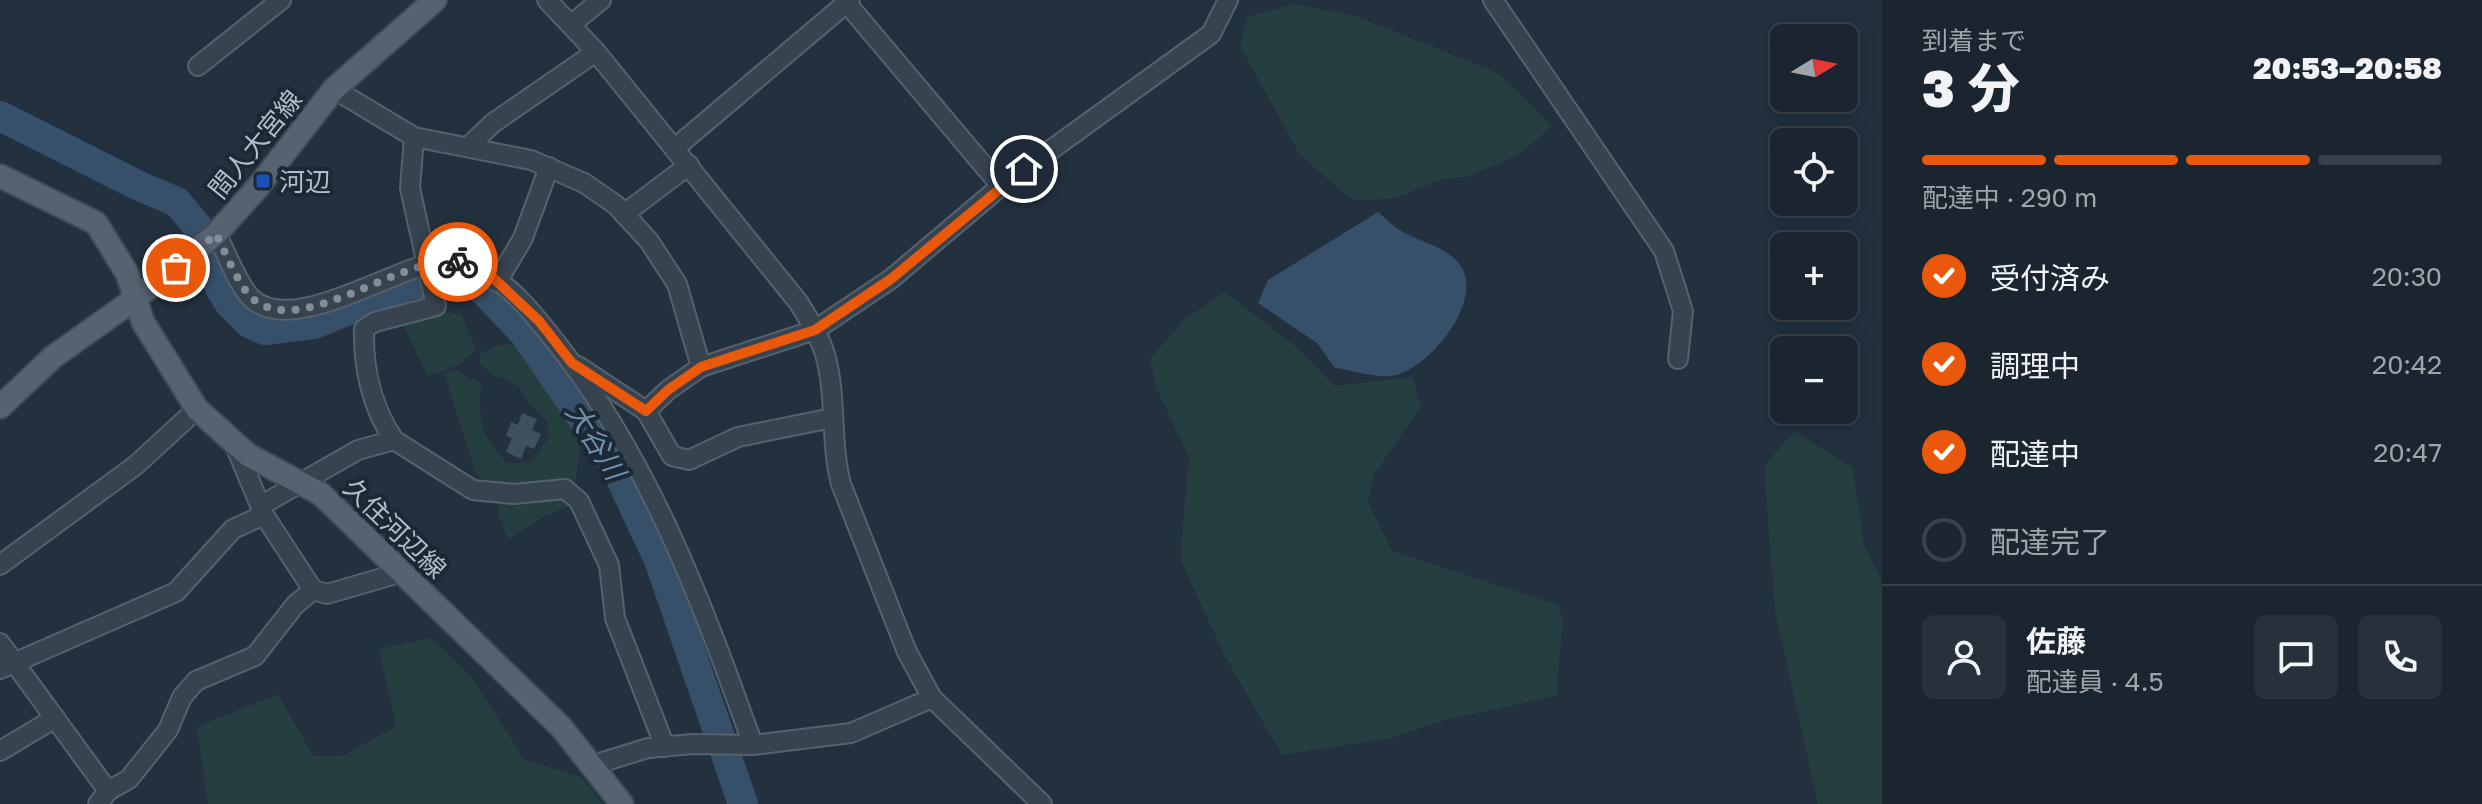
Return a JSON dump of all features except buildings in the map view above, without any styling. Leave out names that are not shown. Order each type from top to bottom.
[{"type":"main road","name":"間人大宮線","points":[[0,407],[53,357],[208,242],[258,187],[334,89],[435,0]]},
{"type":"main road","name":"久住河辺線","points":[[0,176],[96,223],[113,247],[136,298],[143,322],[197,409],[248,455],[321,494],[561,727],[622,804]]},
{"type":"street","points":[[198,66],[281,0]]},
{"type":"street","points":[[547,0],[573,23],[799,303],[815,330],[825,356],[834,457],[845,497],[907,652],[932,698],[1042,804]]},
{"type":"street","points":[[573,23],[601,0]]},
{"type":"street","points":[[646,411],[668,390],[701,367],[815,330],[891,279],[1001,186],[1211,34],[1219,23],[1227,0]]},
{"type":"street","points":[[1493,0],[1664,251],[1683,311],[1678,359]]},
{"type":"street","points":[[675,148],[847,1],[1001,186]]},
{"type":"street","points":[[468,147],[493,123],[596,52]]},
{"type":"street","points":[[334,89],[414,137],[531,160],[584,183],[624,214],[649,241],[677,284],[701,367]]},
{"type":"street","points":[[414,137],[410,188],[436,306],[375,322],[364,329],[363,351],[372,395],[394,440],[473,490],[514,494],[565,489],[579,501],[609,565],[615,618],[665,747]]},
{"type":"street","points":[[624,214],[689,165]]},
{"type":"street","points":[[497,282],[523,238],[549,167]]},
{"type":"street","points":[[208,242],[252,298],[274,309],[289,311],[428,270],[442,260],[488,273],[539,321],[601,404],[687,565],[753,745]]},
{"type":"street","points":[[572,363],[646,411],[672,456],[689,460],[738,437],[832,418]]},
{"type":"street","points":[[0,565],[136,465],[197,409]]},
{"type":"street","points":[[8,666],[176,592],[233,529],[358,450],[394,440]]},
{"type":"street","points":[[234,443],[262,510],[313,590],[327,594],[399,573]]},
{"type":"street","points":[[0,643],[8,666],[55,718],[103,797],[129,779],[168,730],[182,697],[196,681],[255,656],[295,605],[313,590]]},
{"type":"street","points":[[593,765],[648,748],[753,745],[851,733],[932,698]]},
{"type":"street","points":[[0,751],[55,718]]},
{"type":"green space","points":[[1294,4],[1356,16],[1498,73],[1552,126],[1520,154],[1467,177],[1442,179],[1393,199],[1352,200],[1300,155],[1240,46],[1247,17]]},
{"type":"green space","points":[[1225,292],[1300,350],[1334,386],[1412,377],[1421,406],[1373,476],[1368,503],[1392,551],[1559,605],[1563,622],[1556,696],[1444,720],[1391,738],[1282,755],[1225,656],[1180,559],[1189,457],[1156,387],[1150,359],[1184,320]]},
{"type":"green space","points":[[439,311],[461,314],[476,349],[458,365],[428,377],[402,323]]},
{"type":"green space","points":[[523,344],[582,432],[577,474],[567,507],[546,515],[508,540],[498,513],[500,487],[476,475],[444,373],[456,371],[481,384],[481,419],[492,445],[508,463],[531,463],[549,437],[546,420],[528,402],[519,386],[493,375],[479,363],[480,354],[498,345]]},
{"type":"green space","points":[[1794,431],[1853,468],[1864,545],[1882,581],[1882,804],[1818,804],[1775,611],[1764,466]]},
{"type":"green space","points":[[431,638],[472,678],[524,759],[581,777],[602,804],[208,804],[197,727],[278,694],[313,756],[343,756],[396,726],[379,649]]},
{"type":"water","points":[[1378,212],[1403,232],[1449,254],[1460,265],[1466,280],[1465,297],[1449,332],[1420,362],[1405,372],[1390,376],[1335,368],[1317,343],[1258,303],[1268,280]]},
{"type":"waterway","name":"大谷川","points":[[0,116],[177,202],[197,226],[220,288],[230,304],[249,323],[265,330],[314,324],[409,285],[464,278],[483,290],[525,334],[615,466],[659,560],[743,804]]},
{"type":"way so far","points":[[176,268],[216,234],[252,298],[274,309],[289,311],[315,305],[406,270],[442,260],[458,262]]},
{"type":"place","name":"河辺","points":[[263,181]]},
{"type":"route","points":[[458,262],[488,273],[539,321],[572,363],[646,411],[668,390],[701,367],[815,330],[891,279],[1024,169]]}]
